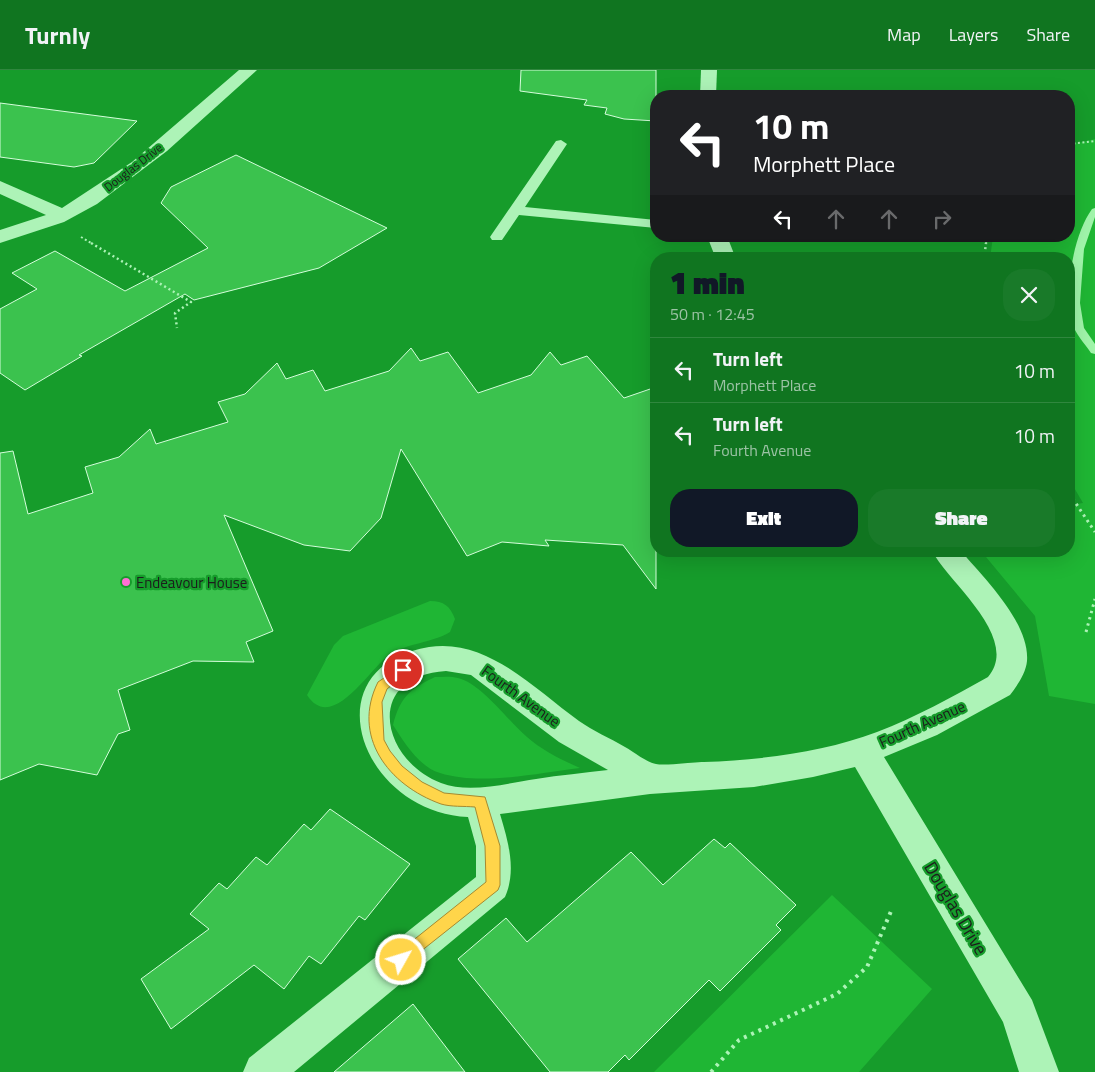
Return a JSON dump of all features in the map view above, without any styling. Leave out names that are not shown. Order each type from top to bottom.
[{"type":"street","name":"Douglas Drive","points":[[0,237],[12,231],[63,215],[128,174],[249,70]]},
{"type":"street","points":[[708,70],[708,90]]},
{"type":"street","points":[[0,187],[63,215]]},
{"type":"street","name":"Fourth Avenue","points":[[654,779],[570,732],[480,665],[466,660],[428,658],[393,675],[382,685],[376,702],[377,740],[385,755],[397,770],[443,799],[480,801],[654,779],[754,773],[849,755],[910,732],[1000,686],[1008,675],[1013,661],[1009,638],[1002,622],[949,557]]},
{"type":"street","name":"Douglas Drive","points":[[862,750],[1019,1013],[1039,1072]]},
{"type":"street","points":[[263,1072],[493,885],[492,846],[480,801]]},
{"type":"lane","points":[[497,237],[560,144]]},
{"type":"lane","points":[[516,210],[650,223]]},
{"type":"path","points":[[1075,143],[1095,141]]},
{"type":"path","points":[[80,236],[191,302],[175,313],[177,328]]},
{"type":"path","points":[[1075,502],[1095,532]]},
{"type":"path","points":[[1086,632],[1095,598]]},
{"type":"path","points":[[711,1072],[739,1040],[837,994],[867,967],[892,910]]},
{"type":"green space","points":[[1095,139],[1095,704],[1049,696],[1035,616],[986,557],[1075,557],[1075,504],[1083,503],[1075,489],[1075,252],[991,252],[992,242],[1075,242],[1075,144]]},
{"type":"green space","points":[[430,601],[443,603],[451,611],[455,619],[450,632],[389,655],[361,684],[339,703],[328,707],[317,705],[307,695],[334,645],[343,636]]},
{"type":"green space","points":[[435,677],[455,677],[467,681],[485,695],[533,742],[553,755],[580,768],[491,778],[456,777],[432,770],[419,760],[393,725],[399,707],[407,695]]},
{"type":"green space","points":[[832,895],[932,989],[859,1072],[654,1072]]},
{"type":"building","points":[[521,70],[656,70],[656,90],[650,90],[650,121],[624,119],[605,114],[607,108],[584,105],[587,100],[520,91]]},
{"type":"building","points":[[0,103],[137,121],[94,163],[74,167],[0,157]]},
{"type":"building","points":[[236,155],[387,228],[319,268],[194,300],[185,294],[79,355],[82,356],[25,390],[0,373],[0,309],[37,289],[12,273],[55,251],[125,291],[208,248],[161,203],[171,187]]},
{"type":"building","name":"Endeavour House","points":[[411,348],[420,361],[448,352],[478,393],[531,375],[550,352],[561,365],[587,356],[624,398],[650,389],[650,557],[656,557],[656,589],[623,545],[545,540],[549,546],[502,542],[467,556],[401,449],[381,518],[350,551],[304,545],[224,515],[273,631],[246,642],[254,662],[193,661],[118,690],[130,730],[118,734],[97,775],[39,764],[0,780],[0,453],[13,451],[28,514],[93,493],[85,467],[119,457],[150,429],[156,444],[228,422],[218,402],[245,394],[277,363],[286,379],[313,370],[325,391],[389,371]]},
{"type":"building","points":[[330,809],[410,864],[365,920],[359,916],[321,964],[309,956],[284,989],[254,965],[171,1029],[141,979],[209,929],[190,914],[219,883],[227,889],[256,857],[267,865],[304,824],[311,830]]},
{"type":"building","points":[[714,839],[725,848],[730,843],[796,905],[776,925],[781,930],[720,991],[709,980],[629,1060],[625,1055],[608,1072],[550,1072],[458,959],[506,918],[527,942],[631,852],[663,885]]},
{"type":"building","points":[[413,1004],[465,1072],[334,1072]]},
{"type":"waterway","points":[[1095,211],[1084,233],[1075,286],[1076,317],[1079,328],[1095,351]]},
{"type":"place","name":"Endeavour House","points":[[126,582]]},
{"type":"route","points":[[401,960],[493,885],[492,846],[480,801],[443,799],[417,786],[397,770],[385,755],[377,740],[376,702],[382,685],[393,675],[403,670]]}]
